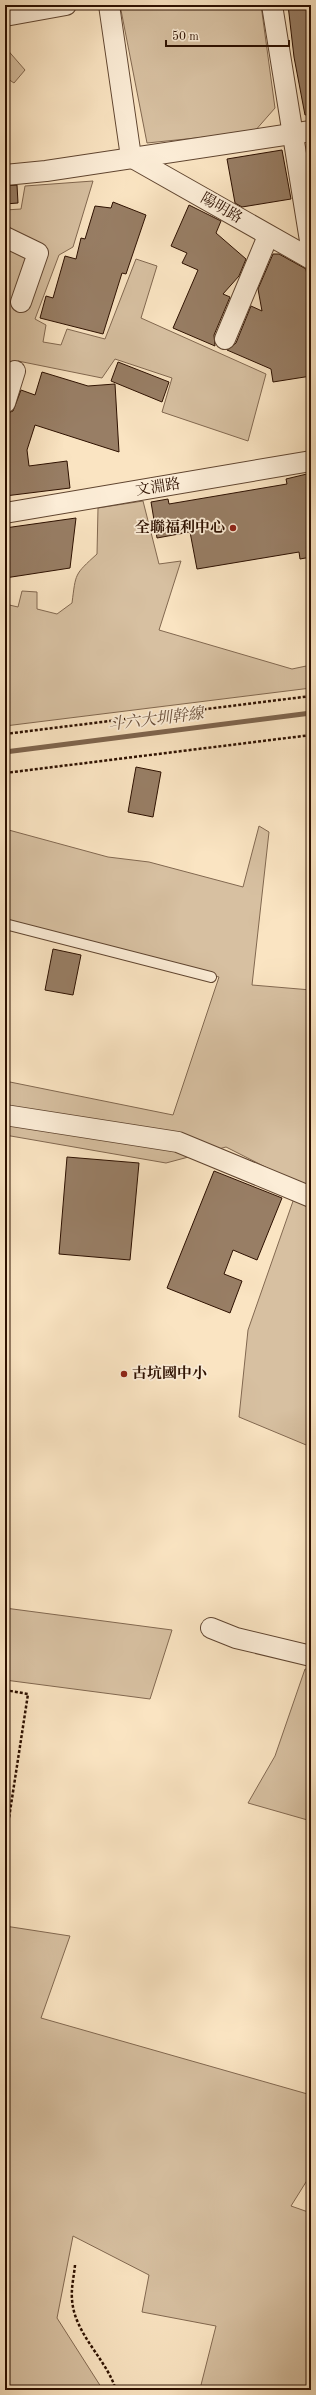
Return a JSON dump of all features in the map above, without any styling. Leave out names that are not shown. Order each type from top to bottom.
[{"type":"street","points":[[5,16],[66,5]]},
{"type":"street","points":[[109,5],[131,157]]},
{"type":"street","points":[[272,5],[302,133],[311,247]]},
{"type":"street","points":[[5,175],[46,171],[131,157],[302,133]]},
{"type":"street","name":"陽明路","points":[[131,157],[311,259]]},
{"type":"street","points":[[225,339],[268,236]]},
{"type":"street","points":[[5,237],[38,253],[21,302]]},
{"type":"street","points":[[5,403],[15,371]]},
{"type":"street","name":"文淵路","points":[[5,513],[311,461]]},
{"type":"street","points":[[5,1115],[178,1142],[311,1197]]},
{"type":"street","points":[[211,1628],[236,1638],[311,1656]]},
{"type":"lane","points":[[5,924],[211,977]]},
{"type":"path","points":[[5,734],[311,696]]},
{"type":"path","points":[[5,773],[311,735]]},
{"type":"path","points":[[5,1690],[28,1694],[9,1818],[5,1831]]},
{"type":"path","points":[[75,2265],[72,2300],[81,2331],[112,2378],[116,2390]]},
{"type":"shaded area","points":[[120,5],[261,5],[275,108],[254,132],[147,143]]},
{"type":"shaded area","points":[[5,47],[25,70],[14,83],[5,77]]},
{"type":"shaded area","points":[[93,181],[73,247],[59,255],[35,319],[46,325],[43,342],[61,345],[67,329],[105,339],[136,259],[157,266],[141,318],[266,374],[248,441],[162,412],[172,378],[115,359],[102,378],[18,361],[5,374],[5,210],[21,209],[25,186]]},
{"type":"shaded area","points":[[143,501],[159,564],[181,561],[159,630],[292,669],[311,665],[311,688],[5,726],[5,604],[18,607],[22,591],[37,592],[37,609],[57,614],[72,603],[77,575],[97,554],[98,508]]},
{"type":"shaded area","points":[[259,826],[269,832],[252,985],[311,990],[311,1447],[239,1417],[248,1330],[299,1184],[226,1147],[166,1163],[5,1135],[5,1081],[173,1115],[219,977],[5,923],[5,829],[108,857],[149,862],[243,887]]},
{"type":"shaded area","points":[[5,1608],[172,1630],[150,1699],[5,1680]]},
{"type":"shaded area","points":[[305,1669],[311,1670],[311,1821],[248,1803],[275,1756]]},
{"type":"shaded area","points":[[5,1926],[70,1936],[41,2018],[311,2095],[311,2174],[291,2206],[311,2213],[311,2390],[197,2390],[201,2385],[216,2326],[142,2312],[149,2275],[73,2236],[57,2318],[103,2390],[5,2390]]},
{"type":"building","points":[[288,5],[311,5],[311,114],[305,115],[294,57]]},
{"type":"building","points":[[282,150],[291,199],[242,207],[235,203],[227,159]]},
{"type":"building","points":[[17,185],[18,203],[5,204],[5,186]]},
{"type":"building","points":[[113,202],[146,215],[126,274],[122,273],[103,334],[40,318],[46,296],[53,298],[65,256],[76,259],[81,238],[85,239],[95,206],[111,208]]},
{"type":"building","points":[[189,205],[221,221],[216,233],[246,259],[239,276],[223,294],[230,297],[214,335],[215,346],[173,328],[198,270],[182,263],[187,253],[171,246]]},
{"type":"building","points":[[273,254],[279,254],[306,269],[311,302],[311,376],[273,382],[271,369],[227,350],[236,343],[251,306],[262,311],[258,289]]},
{"type":"building","points":[[118,362],[169,382],[162,402],[111,381]]},
{"type":"building","points":[[42,372],[88,386],[115,384],[119,452],[35,425],[27,450],[29,466],[67,461],[70,488],[5,496],[5,414],[13,411],[21,390],[35,395]]},
{"type":"building","name":"全聯福利中心","points":[[311,473],[311,557],[300,559],[299,552],[197,569],[190,532],[157,538],[151,502],[168,499],[169,504],[287,484],[286,479]]},
{"type":"building","points":[[76,518],[70,568],[5,578],[5,528]]},
{"type":"building","points":[[136,767],[161,772],[153,817],[128,812]]},
{"type":"building","points":[[53,949],[81,955],[73,995],[45,990]]},
{"type":"building","points":[[67,1157],[139,1163],[130,1260],[59,1254]]},
{"type":"building","points":[[214,1171],[282,1198],[257,1260],[233,1250],[224,1274],[242,1281],[230,1313],[167,1288]]},
{"type":"waterway","name":"斗六大圳幹線","points":[[5,752],[311,713]]},
{"type":"place","name":"全聯福利中心","points":[[233,528]]},
{"type":"place","name":"古坑國中小","points":[[124,1374]]}]
